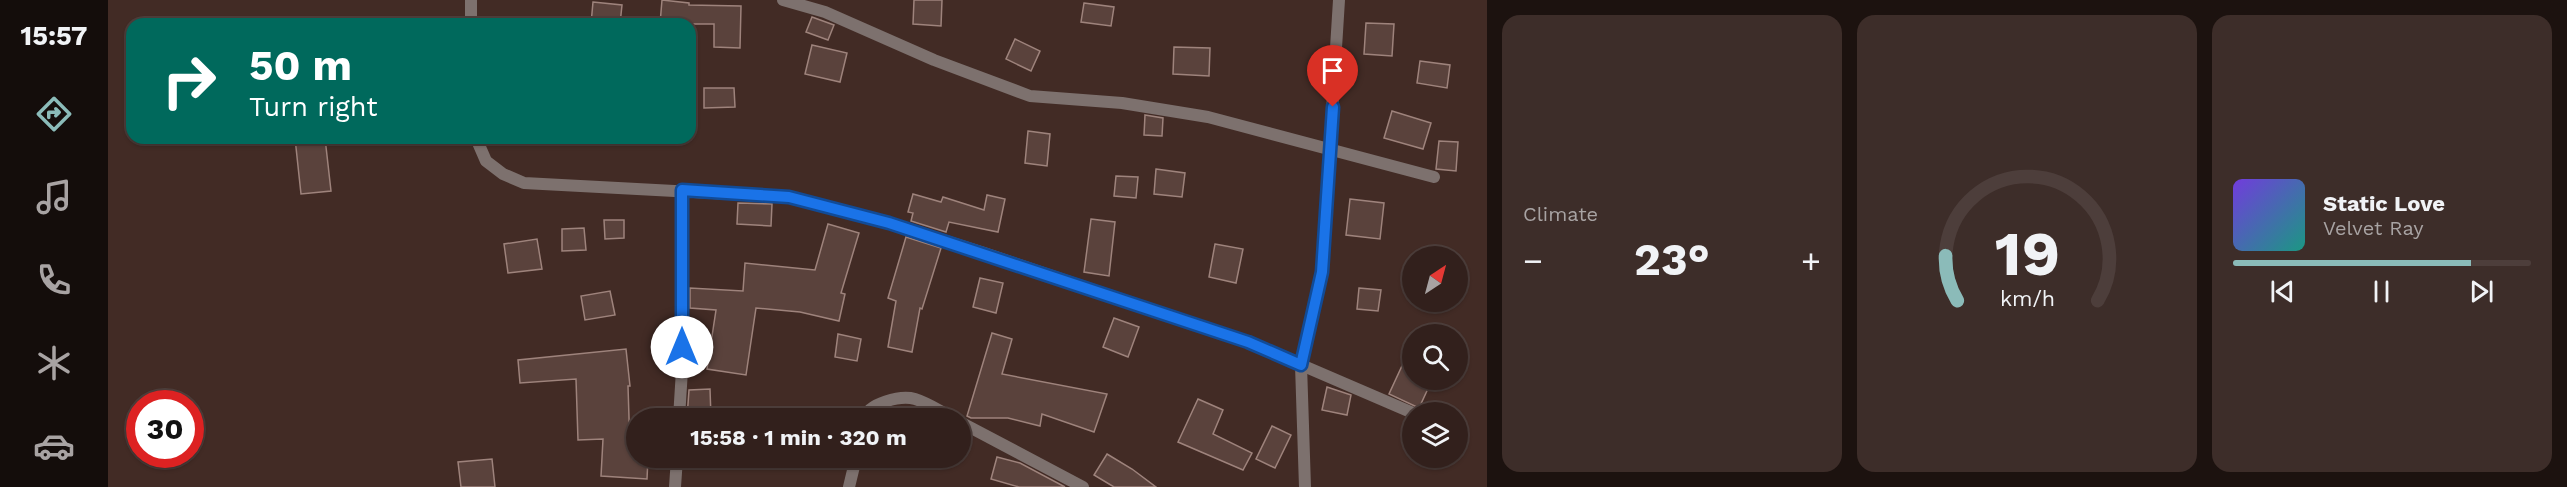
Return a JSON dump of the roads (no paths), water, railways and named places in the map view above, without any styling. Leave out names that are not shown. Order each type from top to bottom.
[{"type":"street","points":[[471,0],[471,18]]},
{"type":"street","points":[[783,0],[825,12],[934,60],[1030,96],[1122,103],[1197,115],[1434,177]]},
{"type":"street","points":[[1305,487],[1301,365],[1322,272],[1340,0]]},
{"type":"street","points":[[479,144],[486,161],[504,174],[524,183],[789,197],[889,223],[1248,342],[1402,408]]},
{"type":"street","points":[[680,408],[682,190]]},
{"type":"street","points":[[873,408],[881,401],[913,398],[934,408]]},
{"type":"street","points":[[971,428],[1083,487]]},
{"type":"street","points":[[675,487],[676,468]]},
{"type":"street","points":[[849,487],[854,468]]}]
